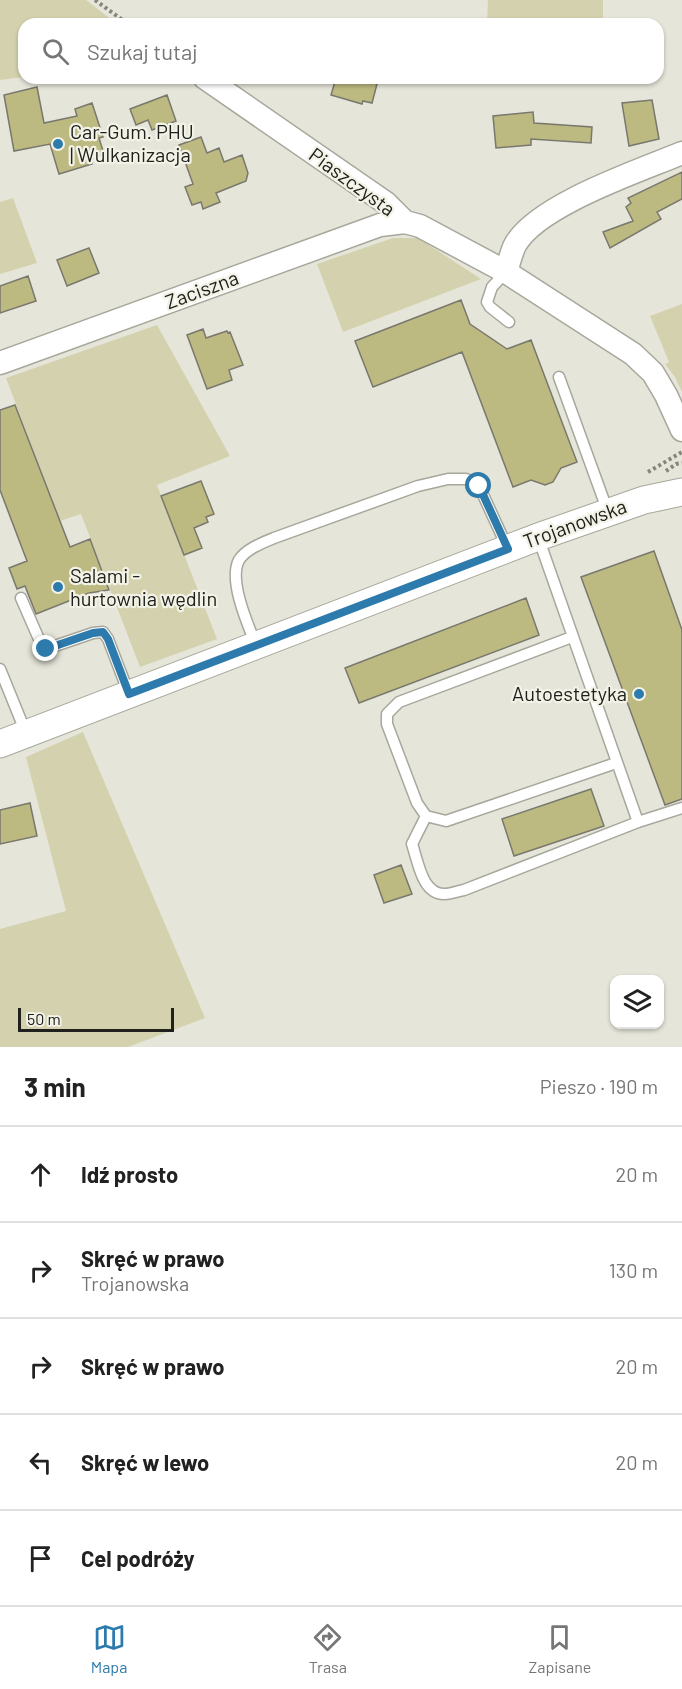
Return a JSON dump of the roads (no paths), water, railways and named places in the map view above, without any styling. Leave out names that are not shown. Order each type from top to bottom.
[{"type":"street","name":"Piaszczysta","points":[[214,84],[386,203],[405,222],[420,226],[506,272],[633,354],[653,373],[682,430]]},
{"type":"street","points":[[506,272],[515,245],[525,233],[556,208],[682,153]]},
{"type":"street","name":"Zaciszna","points":[[0,363],[380,225],[405,222]]},
{"type":"street","name":"Trojanowska","points":[[0,744],[538,537],[644,500],[682,492]]},
{"type":"lane","points":[[506,272],[492,287],[487,302],[489,307],[509,322]]},
{"type":"lane","points":[[560,377],[609,512]]},
{"type":"lane","points":[[256,645],[239,595],[235,573],[240,559],[258,544],[418,486],[448,479],[466,479],[479,486],[508,549]]},
{"type":"lane","points":[[538,537],[638,822]]},
{"type":"lane","points":[[21,598],[38,637],[46,649],[93,633],[103,632],[108,639],[129,694]]},
{"type":"lane","points":[[572,637],[399,702],[387,714],[387,724],[417,803],[426,816],[446,821],[616,763]]},
{"type":"lane","points":[[0,669],[26,734]]},
{"type":"lane","points":[[426,816],[412,844],[426,884],[432,891],[444,895],[464,890],[638,822],[682,808]]},
{"type":"place","name":"Car-Gum. PHU | Wulkanizacja","points":[[58,144]]},
{"type":"place","name":"Salami - hurtownia wędlin","points":[[58,587]]},
{"type":"place","name":"Autoestetyka","points":[[639,694]]}]
